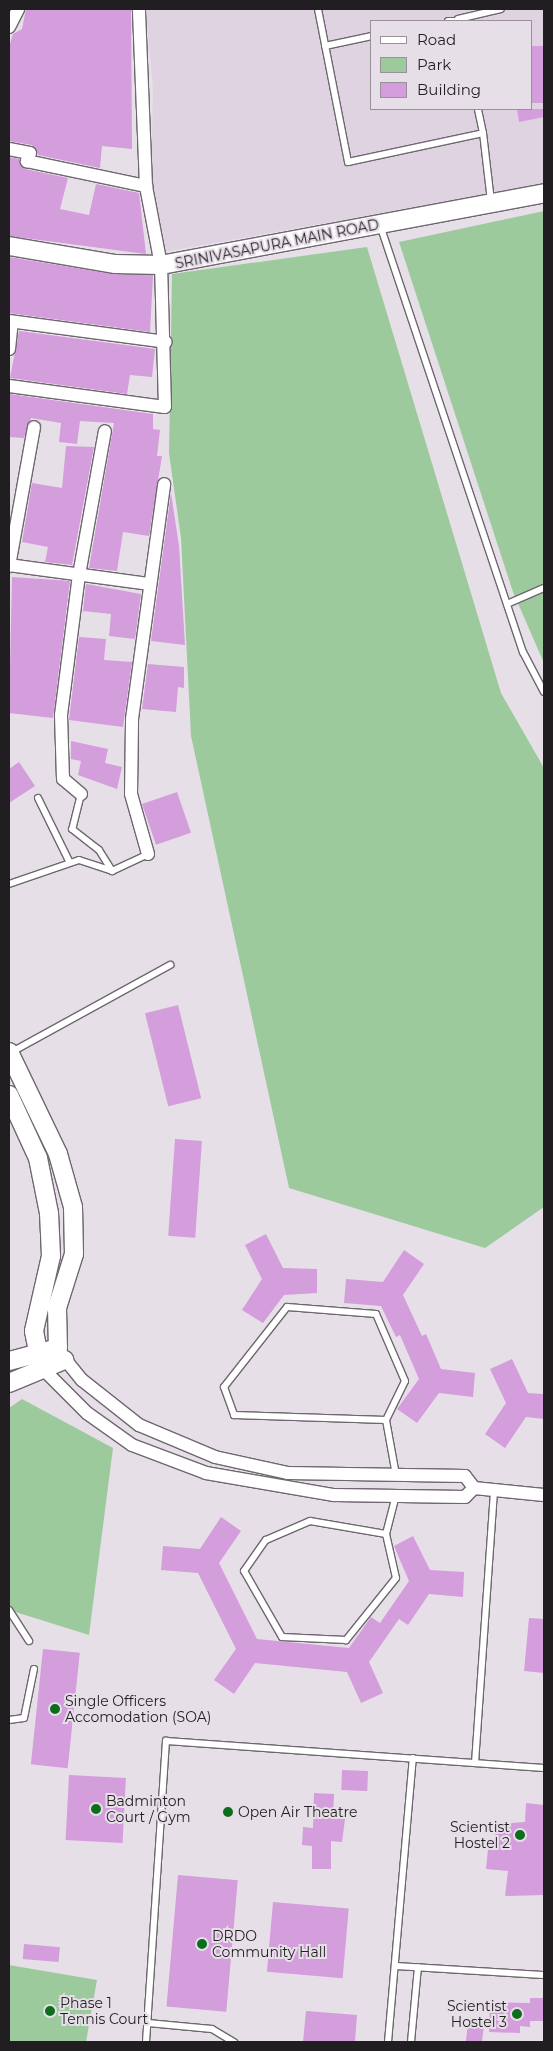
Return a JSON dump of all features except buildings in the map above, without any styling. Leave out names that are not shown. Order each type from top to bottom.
[{"type":"street","points":[[9,27],[18,9]]},
{"type":"street","points":[[9,386],[165,407],[166,342],[162,265],[146,186],[139,9]]},
{"type":"street","points":[[9,149],[30,153],[27,161],[146,186]]},
{"type":"street","name":"SRINIVASAPURA MAIN ROAD","points":[[9,246],[115,264],[162,265],[544,193]]},
{"type":"street","points":[[9,349],[10,322],[166,342]]},
{"type":"street","points":[[34,427],[9,566],[150,584]]},
{"type":"street","points":[[81,794],[63,779],[61,715],[79,575],[105,431]]},
{"type":"street","points":[[148,854],[131,794],[132,719],[164,484]]},
{"type":"street","points":[[9,1053],[58,1154],[72,1207],[74,1254],[57,1308],[61,1354],[139,1426],[183,1448],[281,1472],[465,1476],[474,1488],[544,1495]]},
{"type":"street","points":[[9,1095],[38,1158],[49,1214],[51,1256],[36,1306],[39,1360],[87,1413],[132,1445],[168,1462],[265,1487],[334,1495],[465,1497],[474,1488]]},
{"type":"street","points":[[9,1361],[39,1360],[61,1354]]},
{"type":"street","points":[[9,1384],[39,1360]]},
{"type":"street","points":[[396,1476],[396,1495]]},
{"type":"lane","points":[[318,9],[348,162],[483,133]]},
{"type":"lane","points":[[458,20],[501,9]]},
{"type":"lane","points":[[325,46],[370,36]]},
{"type":"lane","points":[[478,110],[492,202]]},
{"type":"lane","points":[[380,225],[523,652],[544,692]]},
{"type":"lane","points":[[507,604],[544,588]]},
{"type":"lane","points":[[81,794],[72,829],[99,850],[112,870]]},
{"type":"lane","points":[[38,798],[70,863]]},
{"type":"lane","points":[[9,884],[79,860],[112,870],[148,854]]},
{"type":"lane","points":[[9,1053],[170,965]]},
{"type":"lane","points":[[386,1420],[234,1415],[224,1387],[287,1307],[376,1314],[405,1381],[386,1420],[396,1476]]},
{"type":"lane","points":[[475,1763],[494,1490]]},
{"type":"lane","points":[[386,1534],[310,1521],[266,1540],[244,1571],[282,1637],[346,1640],[396,1578],[386,1534],[396,1495]]},
{"type":"lane","points":[[9,1610],[29,1641]]},
{"type":"lane","points":[[9,1720],[24,1718],[34,1669]]},
{"type":"lane","points":[[146,2042],[166,1741],[544,1768]]},
{"type":"lane","points":[[388,2042],[414,1758]]},
{"type":"lane","points":[[395,1966],[544,1975]]},
{"type":"lane","points":[[411,2042],[418,1967]]},
{"type":"lane","points":[[148,2023],[212,2029],[234,2042]]},
{"type":"shaded area","points":[[146,9],[544,9],[544,184],[163,252],[151,184],[153,88]]},
{"type":"green space","points":[[544,211],[544,663],[513,592],[399,242]]},
{"type":"green space","points":[[367,247],[501,693],[544,768],[544,1207],[485,1248],[289,1188],[191,736],[181,538],[169,453],[172,274]]},
{"type":"green space","points":[[22,1399],[113,1448],[89,1635],[9,1610],[9,1408]]},
{"type":"green space","name":"Phase 1 Tennis Court","points":[[9,1965],[97,1980],[86,2042],[9,2042]]},
{"type":"place","name":"Single Officers Accomodation (SOA)","points":[[55,1709]]},
{"type":"place","name":"Badminton Court / Gym","points":[[96,1809]]},
{"type":"place","name":"Open Air Theatre","points":[[228,1812]]},
{"type":"place","name":"Scientist Hostel 2","points":[[520,1835]]},
{"type":"place","name":"DRDO Community Hall","points":[[202,1944]]},
{"type":"place","name":"Phase 1 Tennis Court","points":[[50,2011]]},
{"type":"place","name":"Scientist Hostel 3","points":[[517,2014]]}]
